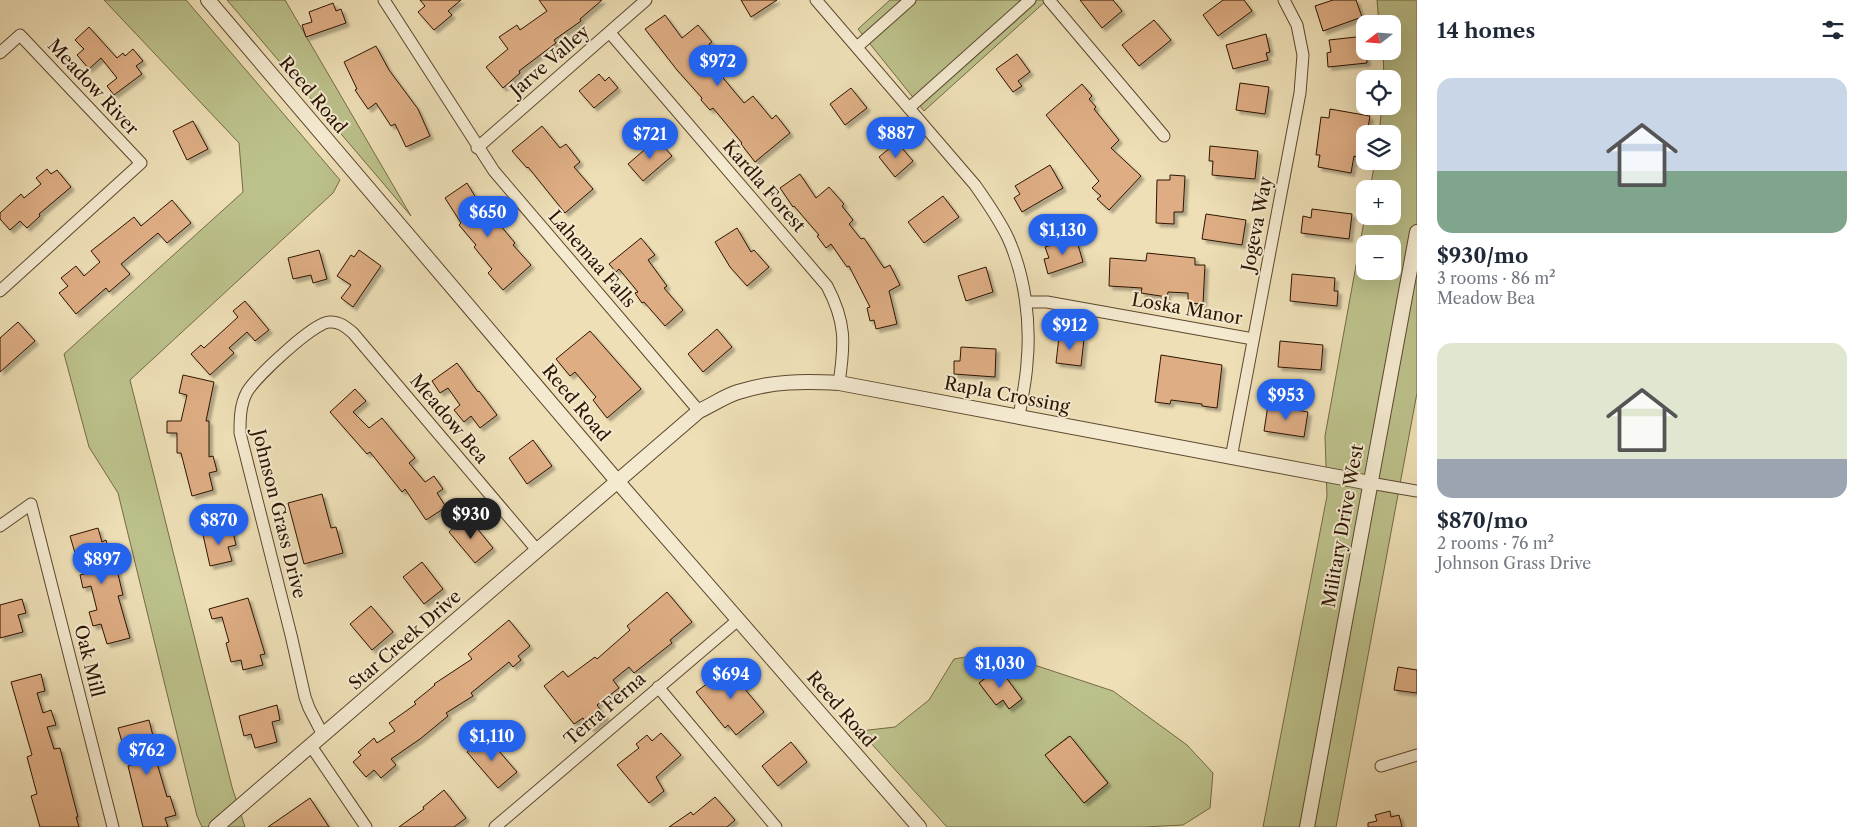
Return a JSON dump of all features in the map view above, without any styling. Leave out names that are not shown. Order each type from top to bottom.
[{"type":"street","name":"Reed Road","points":[[208,0],[618,482],[919,827]]},
{"type":"street","name":"Lahemaa Falls","points":[[384,0],[477,148],[494,171],[700,411]]},
{"type":"street","name":"Jarve Valley","points":[[477,148],[646,0]]},
{"type":"street","points":[[816,0],[975,185],[1008,238],[1018,267],[1026,302],[1028,329],[1027,363],[1019,416]]},
{"type":"street","points":[[857,47],[910,0]]},
{"type":"street","points":[[909,108],[1030,0]]},
{"type":"street","points":[[1048,0],[1164,136]]},
{"type":"street","name":"Jogeva Way","points":[[1231,458],[1300,93],[1303,55],[1297,26],[1284,0]]},
{"type":"street","name":"Kardla Forest","points":[[610,32],[827,286],[836,303],[843,325],[843,355],[840,383]]},
{"type":"street","name":"Meadow River","points":[[0,53],[20,35],[141,163],[0,291]]},
{"type":"street","name":"Military Drive West","points":[[1307,827],[1417,232]]},
{"type":"street","name":"Loska Manor","points":[[1026,302],[1047,302],[1253,339]]},
{"type":"street","name":"Johnson Grass Drive","points":[[323,735],[305,697],[240,433],[241,409],[246,393],[251,386],[313,328],[329,322]]},
{"type":"street","name":"Meadow Bea","points":[[329,322],[343,325],[353,333],[537,550]]},
{"type":"street","name":"Rapla Crossing","points":[[618,482],[700,411],[737,392],[769,384],[800,381],[840,383],[1231,458],[1417,491]]},
{"type":"street","name":"Star Creek Drive","points":[[216,827],[618,482]]},
{"type":"street","name":"Oak Mill","points":[[0,526],[31,504],[113,827]]},
{"type":"street","name":"Terra Ferna","points":[[495,827],[738,620]]},
{"type":"street","points":[[658,687],[776,827]]},
{"type":"street","points":[[311,746],[366,827]]},
{"type":"street","points":[[1381,766],[1417,755]]},
{"type":"green space","points":[[104,0],[186,0],[340,180],[333,193],[130,380],[232,787],[245,827],[202,827],[197,816],[118,493],[89,447],[64,354],[243,192],[239,143]]},
{"type":"green space","points":[[227,0],[285,0],[411,216]]},
{"type":"green space","points":[[890,0],[1047,0],[924,111],[858,29]]},
{"type":"green space","points":[[1377,0],[1417,0],[1417,393],[1336,827],[1263,827],[1327,496],[1325,436],[1356,266],[1356,280],[1401,280],[1401,235],[1362,235],[1363,225],[1401,225],[1401,180],[1372,180],[1373,170],[1401,170],[1401,125],[1380,125],[1381,115],[1401,115],[1401,70],[1384,70],[1383,60],[1401,60],[1401,15],[1378,15]]},
{"type":"green space","points":[[995,652],[1113,691],[1187,745],[1213,773],[1210,808],[1183,825],[1144,827],[947,827],[860,731],[895,727],[929,700],[954,659]],"holes":[[[999,668],[1022,699],[1009,709],[1003,700],[996,705],[979,683]],[[1069,736],[1108,783],[1084,803],[1045,755]]]},
{"type":"building","points":[[420,0],[461,0],[448,11],[452,15],[434,30],[418,12],[425,6]]},
{"type":"building","points":[[539,0],[602,0],[580,19],[581,21],[554,40],[556,43],[519,71],[520,73],[503,88],[486,67],[508,49],[499,37],[517,25],[520,30],[547,11]]},
{"type":"building","points":[[741,0],[777,0],[751,17]]},
{"type":"building","points":[[1080,0],[1113,0],[1122,11],[1102,28]]},
{"type":"building","points":[[1223,0],[1244,0],[1252,11],[1218,36],[1203,15]]},
{"type":"building","points":[[1333,0],[1356,0],[1361,15],[1356,15],[1356,19],[1323,31],[1315,6]]},
{"type":"building","points":[[333,3],[336,11],[341,9],[346,23],[306,37],[302,25],[312,22],[309,12]]},
{"type":"building","points":[[665,15],[682,38],[698,25],[712,42],[709,44],[728,66],[719,73],[744,103],[753,96],[772,119],[776,115],[790,133],[755,162],[713,108],[710,110],[701,100],[702,98],[645,29]]},
{"type":"building","points":[[1154,20],[1171,40],[1139,66],[1122,45]]},
{"type":"building","points":[[89,27],[117,58],[123,53],[125,56],[133,49],[143,61],[136,66],[142,74],[114,95],[107,86],[117,78],[101,58],[89,69],[77,55],[84,49],[75,40]]},
{"type":"building","points":[[1266,34],[1270,52],[1266,53],[1268,60],[1233,69],[1226,45]]},
{"type":"building","points":[[1356,37],[1356,60],[1367,60],[1367,63],[1328,67],[1327,53],[1331,52],[1329,40]]},
{"type":"building","points":[[376,46],[389,70],[418,109],[430,136],[406,147],[395,124],[391,126],[376,103],[368,109],[355,90],[357,89],[344,62]]},
{"type":"building","points":[[1017,54],[1030,72],[1018,81],[1022,86],[1013,92],[996,69]]},
{"type":"building","points":[[599,74],[605,81],[609,77],[618,88],[594,108],[579,91]]},
{"type":"building","points":[[1240,83],[1269,87],[1265,114],[1236,110]]},
{"type":"building","points":[[1082,84],[1092,96],[1089,99],[1096,107],[1094,109],[1119,140],[1111,148],[1141,176],[1109,210],[1097,199],[1101,196],[1092,188],[1099,181],[1046,115]]},
{"type":"building","points":[[851,88],[867,108],[845,125],[830,104]]},
{"type":"building","points":[[1330,109],[1370,116],[1368,125],[1356,125],[1356,157],[1354,156],[1351,173],[1318,167],[1320,155],[1316,155],[1321,117],[1329,118]]},
{"type":"building","points":[[193,121],[208,149],[187,160],[173,131]]},
{"type":"building","points":[[542,126],[560,148],[566,144],[580,162],[574,167],[593,189],[565,213],[528,167],[512,151]]},
{"type":"building","points":[[657,139],[672,156],[643,181],[628,164]]},
{"type":"building","points":[[897,142],[913,161],[895,177],[879,157]]},
{"type":"building","points":[[1210,146],[1258,151],[1255,179],[1212,175],[1213,161],[1209,161]]},
{"type":"building","points":[[1050,165],[1063,188],[1022,212],[1014,198],[1020,194],[1015,186]]},
{"type":"building","points":[[47,169],[51,174],[57,170],[71,187],[39,214],[40,216],[27,228],[20,221],[10,230],[0,219],[0,213],[21,194],[24,198],[41,184],[36,178]]},
{"type":"building","points":[[800,174],[816,198],[829,187],[844,204],[842,206],[853,220],[849,224],[861,239],[864,238],[884,268],[890,265],[900,285],[889,291],[897,324],[876,329],[874,320],[870,321],[867,308],[870,307],[849,266],[847,267],[831,244],[826,248],[817,236],[819,235],[793,207],[780,188]]},
{"type":"building","points":[[1170,175],[1185,176],[1183,212],[1174,212],[1174,224],[1156,223],[1157,180],[1170,180]]},
{"type":"building","points":[[467,183],[482,208],[499,227],[500,225],[515,243],[513,245],[531,265],[503,290],[488,273],[492,269],[474,247],[476,245],[459,225],[461,223],[445,198]]},
{"type":"building","points":[[943,196],[959,217],[924,243],[908,222]]},
{"type":"building","points":[[172,200],[191,223],[167,243],[158,233],[121,264],[130,274],[109,292],[106,288],[76,314],[59,293],[68,286],[61,278],[76,266],[84,276],[100,262],[91,251],[134,217],[141,226]]},
{"type":"building","points":[[1312,209],[1352,214],[1349,239],[1301,233],[1303,216],[1311,218]]},
{"type":"building","points":[[1206,214],[1246,220],[1242,245],[1202,239]]},
{"type":"building","points":[[737,228],[751,252],[754,250],[769,267],[747,286],[730,267],[715,242]]},
{"type":"building","points":[[641,238],[655,255],[648,260],[667,286],[664,288],[683,310],[665,326],[644,302],[642,303],[635,293],[638,292],[619,269],[616,272],[609,264]]},
{"type":"building","points":[[1076,238],[1083,262],[1048,274],[1044,259],[1049,258],[1045,247]]},
{"type":"building","points":[[319,250],[327,279],[313,283],[311,275],[293,279],[288,258]]},
{"type":"building","points":[[359,250],[381,266],[353,307],[341,298],[351,285],[337,276],[351,255],[354,257]]},
{"type":"building","points":[[1147,253],[1195,258],[1195,265],[1205,265],[1203,304],[1188,303],[1188,293],[1168,292],[1167,297],[1141,293],[1142,288],[1109,286],[1110,258],[1146,261]]},
{"type":"building","points":[[986,267],[993,292],[966,301],[958,276]]},
{"type":"building","points":[[1292,274],[1335,278],[1334,291],[1338,291],[1337,306],[1290,301]]},
{"type":"building","points":[[245,301],[269,330],[255,341],[247,332],[229,348],[234,353],[210,375],[191,354],[201,345],[204,348],[238,317],[233,311]]},
{"type":"building","points":[[18,322],[35,341],[0,372],[0,338]]},
{"type":"building","points":[[717,329],[732,347],[703,372],[688,354]]},
{"type":"building","points":[[590,331],[641,389],[607,418],[593,400],[596,397],[575,372],[570,376],[556,359]]},
{"type":"building","points":[[1059,337],[1084,339],[1081,366],[1056,363]]},
{"type":"building","points":[[1280,341],[1323,345],[1321,370],[1278,367]]},
{"type":"building","points":[[961,347],[996,349],[995,377],[954,374],[954,361],[960,361]]},
{"type":"building","points":[[1161,355],[1222,365],[1217,408],[1171,400],[1170,404],[1155,402]]},
{"type":"building","points":[[457,363],[497,415],[480,428],[471,416],[464,422],[454,410],[460,405],[448,388],[440,393],[432,381]]},
{"type":"building","points":[[183,375],[214,382],[206,421],[209,421],[209,457],[213,456],[217,471],[209,473],[213,490],[192,496],[181,453],[177,453],[177,433],[167,433],[167,421],[181,421],[187,395],[179,393]]},
{"type":"building","points":[[355,389],[366,401],[353,412],[369,428],[382,418],[415,458],[409,463],[425,482],[434,476],[443,489],[437,493],[446,507],[426,520],[405,489],[402,492],[370,452],[367,454],[330,412]]},
{"type":"building","points":[[1268,405],[1308,412],[1304,437],[1264,431]]},
{"type":"building","points":[[533,440],[552,466],[527,484],[509,458]]},
{"type":"building","points":[[322,494],[331,528],[336,527],[343,553],[304,564],[288,503]]},
{"type":"building","points":[[467,516],[493,548],[475,563],[449,532]]},
{"type":"building","points":[[98,528],[102,542],[106,540],[113,566],[116,566],[123,595],[118,596],[130,638],[107,644],[101,624],[93,626],[89,612],[97,610],[91,586],[83,588],[80,575],[88,573],[82,551],[75,553],[70,536]]},
{"type":"building","points":[[232,528],[236,545],[228,547],[232,561],[210,566],[203,535]]},
{"type":"building","points":[[422,562],[443,589],[424,604],[403,577]]},
{"type":"building","points":[[667,592],[692,622],[670,640],[672,643],[634,673],[629,667],[613,680],[619,688],[597,705],[606,717],[591,729],[583,718],[574,724],[544,686],[563,671],[568,677],[595,657],[597,659],[630,630],[627,626]]},
{"type":"building","points":[[248,598],[265,654],[260,655],[263,665],[243,670],[241,660],[231,662],[226,643],[229,642],[222,617],[212,619],[209,609]]},
{"type":"building","points":[[22,599],[26,613],[18,615],[23,632],[0,638],[0,605]]},
{"type":"building","points":[[371,606],[393,632],[372,650],[350,624]]},
{"type":"building","points":[[509,620],[530,646],[518,656],[521,660],[513,667],[509,662],[471,693],[473,696],[446,713],[448,716],[391,759],[396,765],[381,778],[374,770],[366,777],[353,762],[361,755],[358,752],[374,738],[377,743],[395,731],[389,723],[416,704],[414,702],[434,684],[472,659],[468,654]]},
{"type":"building","points":[[733,664],[749,685],[744,688],[764,712],[736,735],[728,725],[725,728],[696,692]]},
{"type":"building","points":[[1398,667],[1417,670],[1417,693],[1394,690]]},
{"type":"building","points":[[999,668],[1022,699],[1009,709],[1003,700],[996,705],[979,683]]},
{"type":"building","points":[[41,674],[45,691],[37,693],[43,713],[51,710],[56,725],[47,727],[54,749],[60,748],[79,827],[40,827],[31,796],[37,794],[27,757],[32,755],[11,682]]},
{"type":"building","points":[[277,705],[280,720],[272,722],[277,742],[255,748],[251,734],[244,736],[239,716]]},
{"type":"building","points":[[149,720],[157,752],[154,753],[167,797],[170,796],[176,815],[165,818],[168,827],[143,827],[128,766],[136,764],[130,740],[122,742],[118,728]]},
{"type":"building","points":[[661,733],[681,755],[656,777],[664,791],[649,803],[617,765],[639,748],[636,744],[647,735],[652,741]]},
{"type":"building","points":[[486,736],[517,772],[498,788],[467,752]]},
{"type":"building","points":[[1070,736],[1108,783],[1084,803],[1045,755]]},
{"type":"building","points":[[791,742],[807,762],[778,786],[762,766]]},
{"type":"building","points":[[444,790],[466,818],[454,827],[399,827],[424,809],[423,807]]},
{"type":"building","points":[[715,797],[735,820],[727,827],[669,827],[691,812],[693,815]]},
{"type":"building","points":[[310,798],[329,827],[268,827]]},
{"type":"building","points":[[1390,811],[1391,817],[1399,815],[1402,827],[1368,827],[1368,823],[1377,821],[1375,815]]}]
